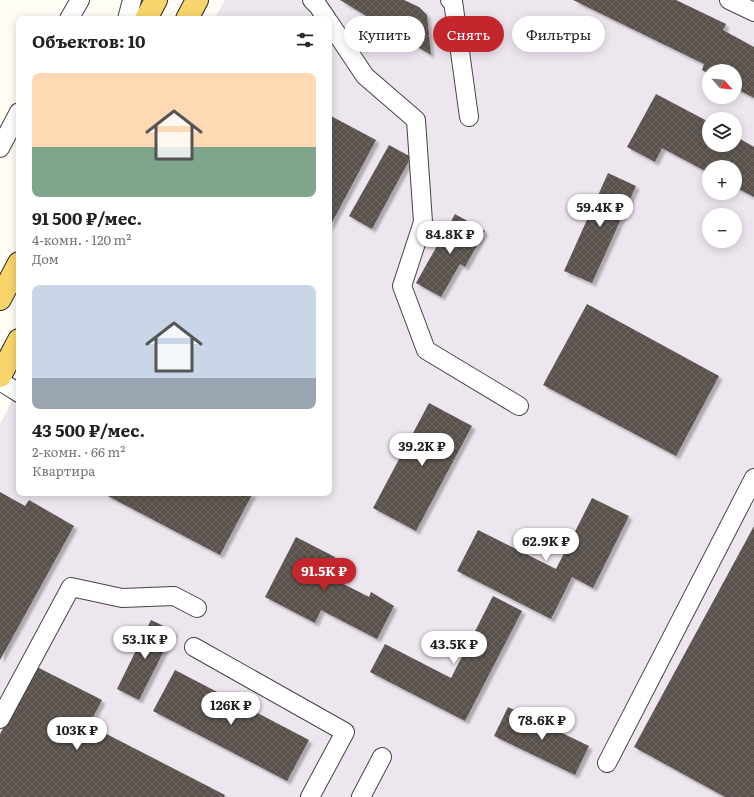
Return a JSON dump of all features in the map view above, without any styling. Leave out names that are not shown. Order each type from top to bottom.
[{"type":"main road","points":[[148,16],[156,0]]},
{"type":"main road","points":[[189,16],[197,0]]},
{"type":"main road","points":[[0,300],[16,269]]},
{"type":"main road","points":[[0,376],[16,346]]},
{"type":"street","points":[[71,16],[80,0]]},
{"type":"street","points":[[128,16],[132,0]]},
{"type":"street","points":[[312,0],[325,16]]},
{"type":"street","points":[[450,0],[453,1],[469,117]]},
{"type":"street","points":[[729,0],[754,12]]},
{"type":"street","points":[[332,26],[365,76],[416,120],[423,222],[402,286],[426,350],[519,406]]},
{"type":"street","points":[[0,148],[16,118]]},
{"type":"street","points":[[0,382],[16,391]]},
{"type":"street","points":[[607,763],[754,478]]},
{"type":"street","points":[[0,719],[71,587],[122,598],[174,596],[197,608]]},
{"type":"street","points":[[194,647],[345,732],[310,797]]},
{"type":"street","points":[[361,797],[382,757]]},
{"type":"shaded area","points":[[225,0],[754,0],[754,797],[0,797],[0,424],[16,394],[16,496],[332,496],[332,16],[216,16]]},
{"type":"building","points":[[340,0],[404,0],[419,7],[427,15],[431,55],[425,51],[425,16],[366,16]]},
{"type":"building","points":[[573,0],[676,0],[726,24],[723,30],[754,47],[754,98],[742,92],[742,64],[704,64]]},
{"type":"building","points":[[656,94],[702,118],[702,152],[742,152],[742,140],[754,147],[754,197],[742,191],[742,160],[702,160],[702,169],[662,148],[655,162],[627,147]]},
{"type":"building","points":[[332,117],[376,140],[332,222]]},
{"type":"building","points":[[389,145],[411,157],[372,229],[349,216]]},
{"type":"building","points":[[608,173],[636,186],[592,283],[564,271]]},
{"type":"building","points":[[455,214],[485,231],[465,267],[460,264],[441,297],[416,283]]},
{"type":"building","points":[[587,304],[719,376],[676,456],[543,385]]},
{"type":"building","points":[[429,403],[472,426],[416,531],[373,508]]},
{"type":"building","points":[[0,492],[25,506],[29,500],[74,526],[0,660]]},
{"type":"building","points":[[108,496],[251,496],[220,555]]},
{"type":"building","points":[[592,498],[629,516],[593,588],[572,577],[551,619],[457,571],[478,530],[556,569]]},
{"type":"building","points":[[754,526],[754,797],[725,797],[634,747]]},
{"type":"building","points":[[296,537],[335,557],[326,575],[369,597],[371,592],[394,606],[377,639],[321,610],[315,623],[265,597]]},
{"type":"building","points":[[493,596],[522,611],[465,721],[370,672],[385,644],[451,678]]},
{"type":"building","points":[[151,620],[174,631],[139,700],[117,689]]},
{"type":"building","points":[[35,666],[102,700],[89,725],[225,795],[224,797],[0,797],[0,734]]},
{"type":"building","points":[[175,670],[309,740],[287,781],[153,711]]},
{"type":"building","points":[[508,707],[589,746],[575,775],[494,736]]}]
